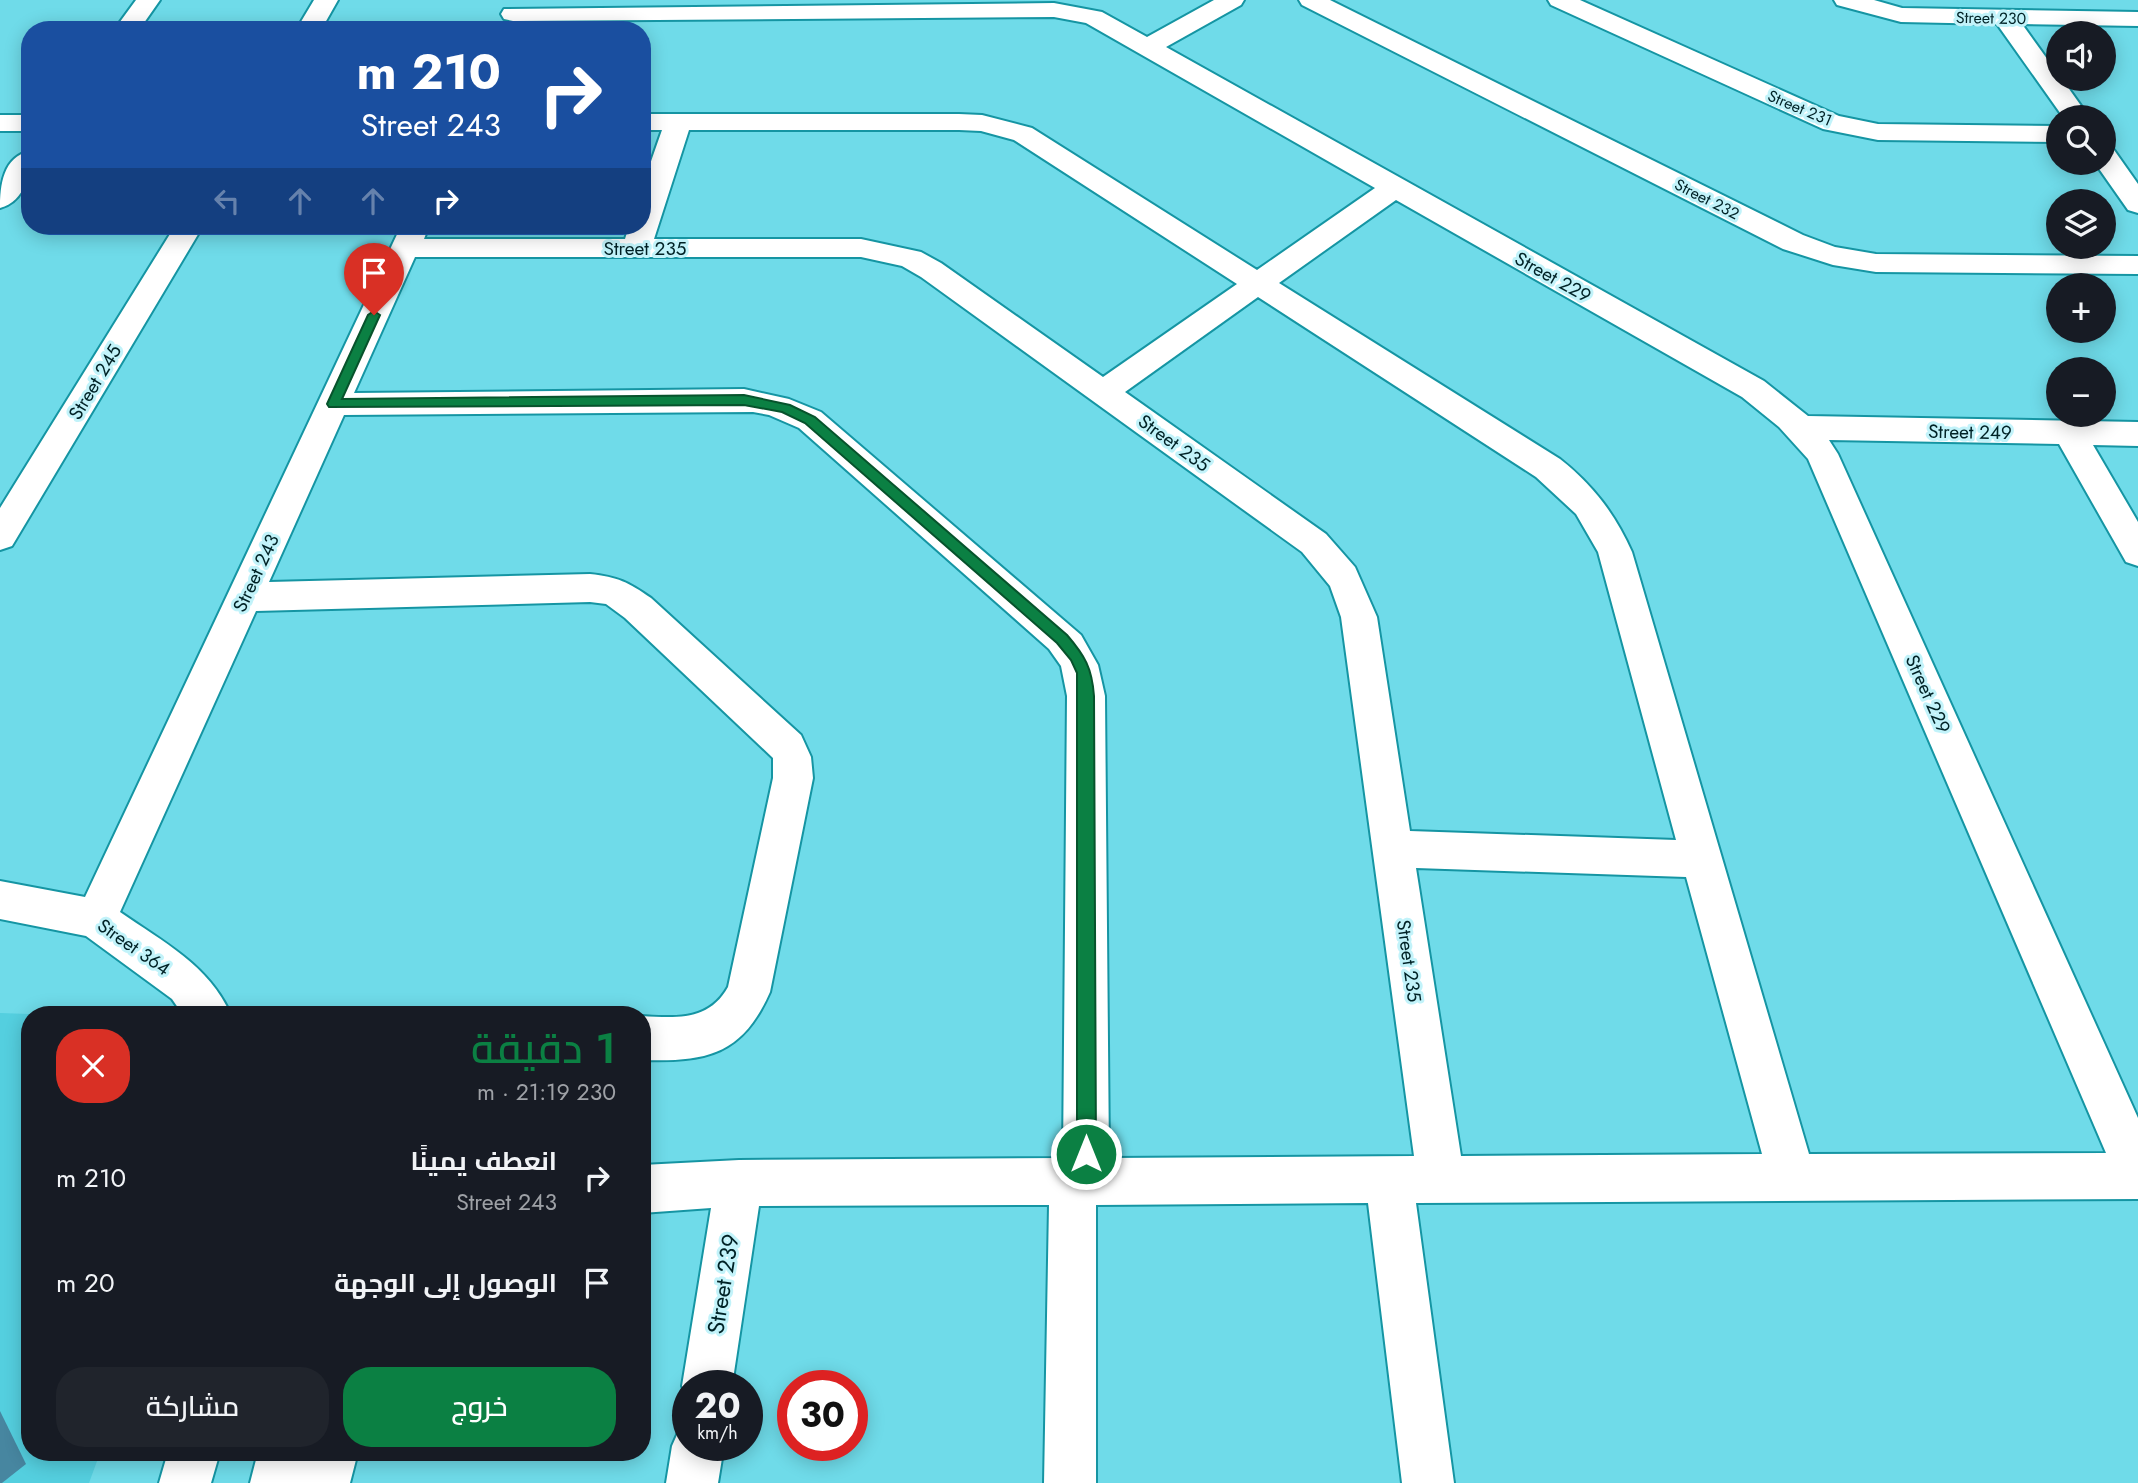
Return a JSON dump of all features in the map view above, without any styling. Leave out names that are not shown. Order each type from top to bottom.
[{"type":"street","points":[[133,21],[148,0]]},
{"type":"street","points":[[313,21],[326,0]]},
{"type":"street","points":[[1148,47],[1232,0]]},
{"type":"street","name":"Street 232","points":[[1311,0],[1819,253],[1876,263],[2138,265]]},
{"type":"street","name":"Street 231","points":[[1560,0],[1811,114],[1844,126],[1901,134],[2046,134]]},
{"type":"street","name":"Street 230","points":[[1846,0],[1901,15],[2138,19]]},
{"type":"street","name":"Street 229","points":[[513,14],[1068,5],[1148,47],[1754,389],[1802,428],[1822,454],[2138,1171]]},
{"type":"street","points":[[2004,18],[2067,105]]},
{"type":"street","points":[[651,122],[959,122],[1003,127],[1040,144],[1548,468],[1572,486],[1591,506],[1606,528],[1615,552],[1792,1177]]},
{"type":"street","points":[[651,203],[678,122]]},
{"type":"street","points":[[0,123],[21,123]]},
{"type":"street","points":[[0,199],[21,171]]},
{"type":"street","points":[[2116,173],[2138,204]]},
{"type":"street","points":[[1104,392],[1394,188]]},
{"type":"street","name":"Street 245","points":[[0,537],[184,235]]},
{"type":"street","points":[[636,248],[640,235]]},
{"type":"street","name":"Street 235","points":[[410,237],[636,248],[861,248],[911,259],[931,270],[1314,543],[1336,564],[1352,590],[1359,617],[1441,1179]]},
{"type":"street","name":"Street 243","points":[[96,919],[410,237]]},
{"type":"street","points":[[334,404],[744,400],[785,408],[810,420],[1062,639],[1077,656],[1084,673],[1086,696],[1080,1181],[1070,1483]]},
{"type":"street","name":"Street 249","points":[[1802,428],[2138,434]]},
{"type":"street","points":[[2070,434],[2138,553]]},
{"type":"street","points":[[244,597],[590,588],[614,591],[638,608],[787,747],[792,757],[793,778],[748,992],[741,1008],[725,1025],[706,1036],[687,1040],[651,1038]]},
{"type":"street","points":[[1393,849],[1700,859]]},
{"type":"street","name":"Street 364","points":[[0,900],[96,919],[187,985],[202,1006]]},
{"type":"street","points":[[651,1188],[739,1182],[2138,1176]]},
{"type":"street","points":[[1389,1179],[1428,1483]]},
{"type":"street","name":"Street 239","points":[[710,1370],[739,1182]]},
{"type":"street","points":[[185,1483],[191,1461]]},
{"type":"street","points":[[276,1483],[282,1461]]},
{"type":"street","points":[[324,1483],[330,1461]]},
{"type":"street","points":[[692,1483],[696,1461]]},
{"type":"shaded area","points":[[0,1013],[21,1014],[21,1461],[97,1461],[89,1483],[0,1483]]},
{"type":"route","points":[[374,315],[334,404],[744,400],[785,408],[810,420],[1062,639],[1077,656],[1084,673],[1086,696],[1086,1154]]}]
